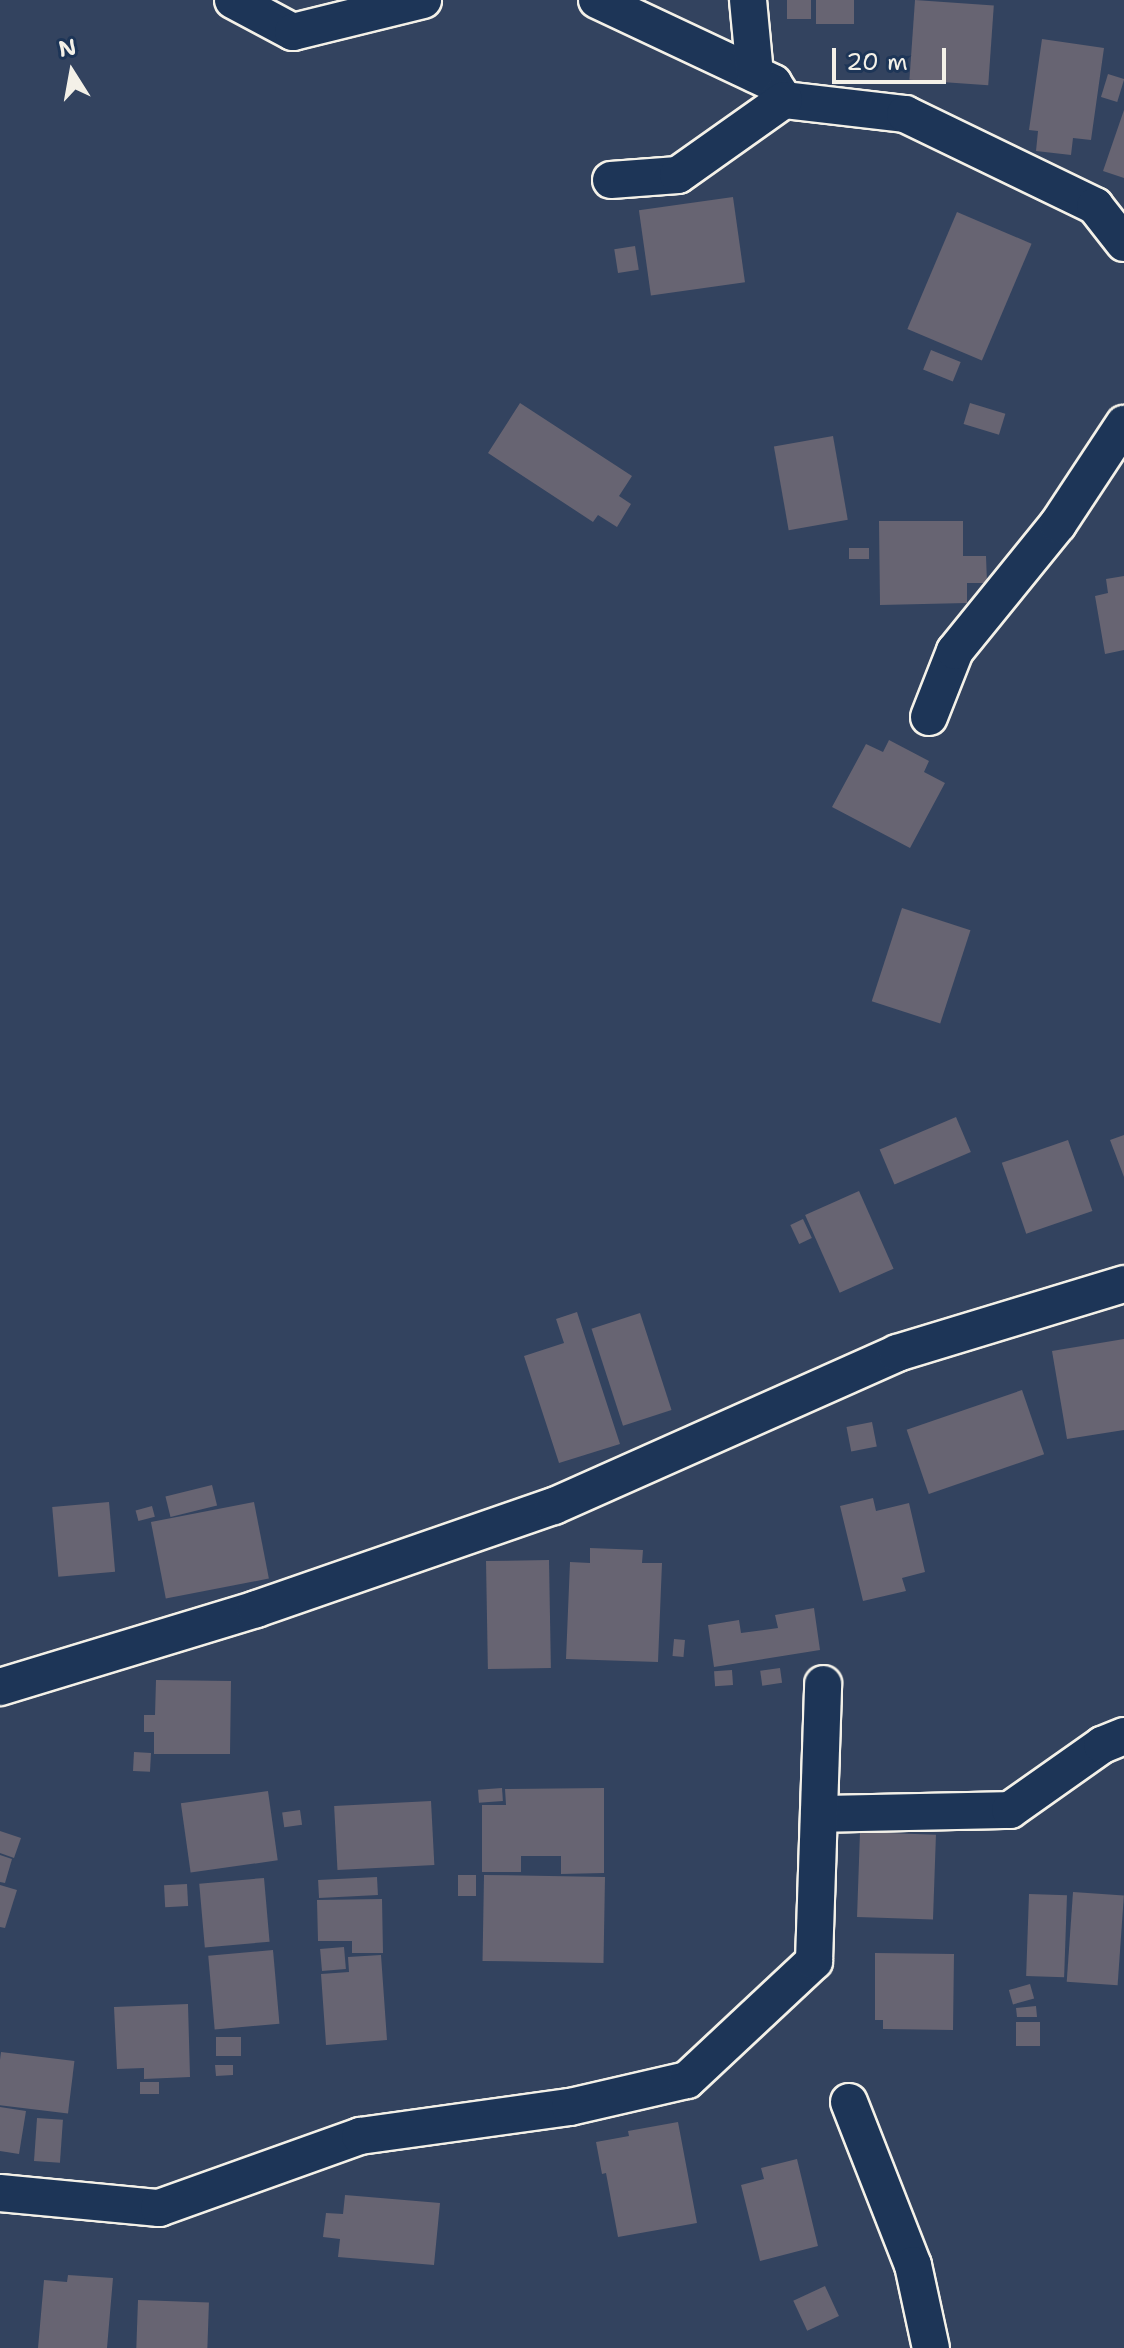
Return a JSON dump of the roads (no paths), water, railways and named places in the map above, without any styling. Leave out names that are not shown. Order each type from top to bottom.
[{"type":"street","points":[[233,0],[293,32],[423,0]]},
{"type":"street","points":[[597,0],[773,83],[784,100]]},
{"type":"street","points":[[748,0],[755,74]]},
{"type":"street","points":[[611,180],[678,175],[784,100],[905,114],[1095,206],[1124,243]]},
{"type":"street","points":[[929,717],[955,651],[1058,524],[1124,424]]},
{"type":"street","points":[[0,1687],[256,1609],[554,1506],[897,1353],[1124,1284]]},
{"type":"street","points":[[0,2193],[159,2208],[360,2136],[570,2107],[687,2080],[814,1961],[823,1684]]},
{"type":"street","points":[[819,1814],[1010,1810],[1102,1745],[1124,1736]]},
{"type":"street","points":[[849,2102],[913,2265],[931,2348]]}]
